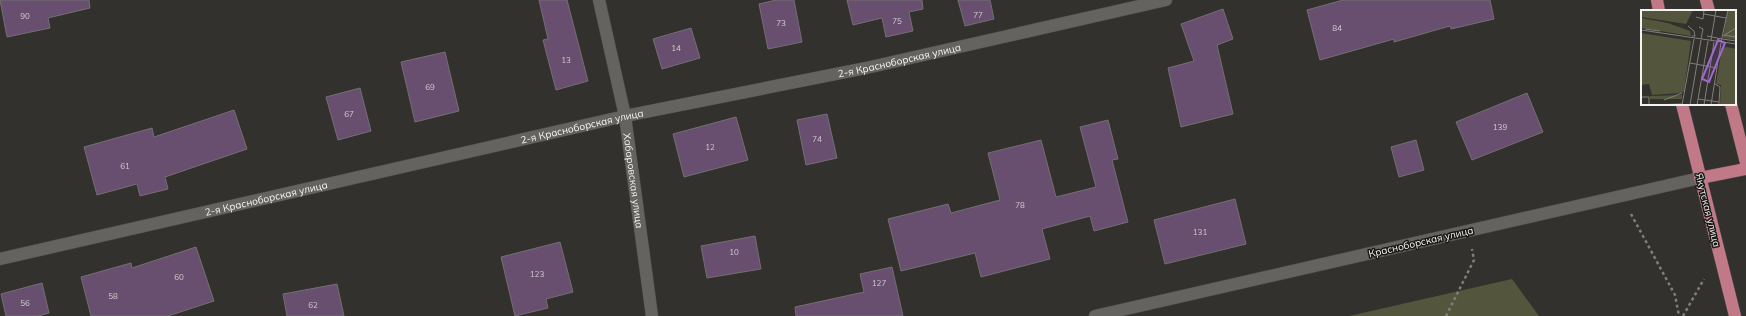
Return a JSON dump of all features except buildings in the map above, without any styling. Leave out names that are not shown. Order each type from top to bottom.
[{"type":"main road","points":[[1657,0],[1660,10]]},
{"type":"main road","points":[[1706,0],[1709,10]]},
{"type":"main road","name":"Якутская улица","points":[[1682,105],[1735,316]]},
{"type":"main road","points":[[1731,105],[1746,163]]},
{"type":"main road","name":"Красноборская улица","points":[[1700,178],[1746,168]]},
{"type":"street","name":"Хабаровская улица","points":[[599,0],[625,116],[652,316]]},
{"type":"street","name":"2-я Красноборская улица","points":[[0,259],[625,116],[866,68],[1166,0]]},
{"type":"street","name":"Красноборская улица","points":[[1095,316],[1700,178]]},
{"type":"path","points":[[1621,196],[1676,295],[1678,316]]},
{"type":"path","points":[[1446,316],[1474,260],[1469,231]]},
{"type":"path","points":[[1683,316],[1704,279]]},
{"type":"green space","points":[[1512,279],[1539,316],[1349,316]]}]
